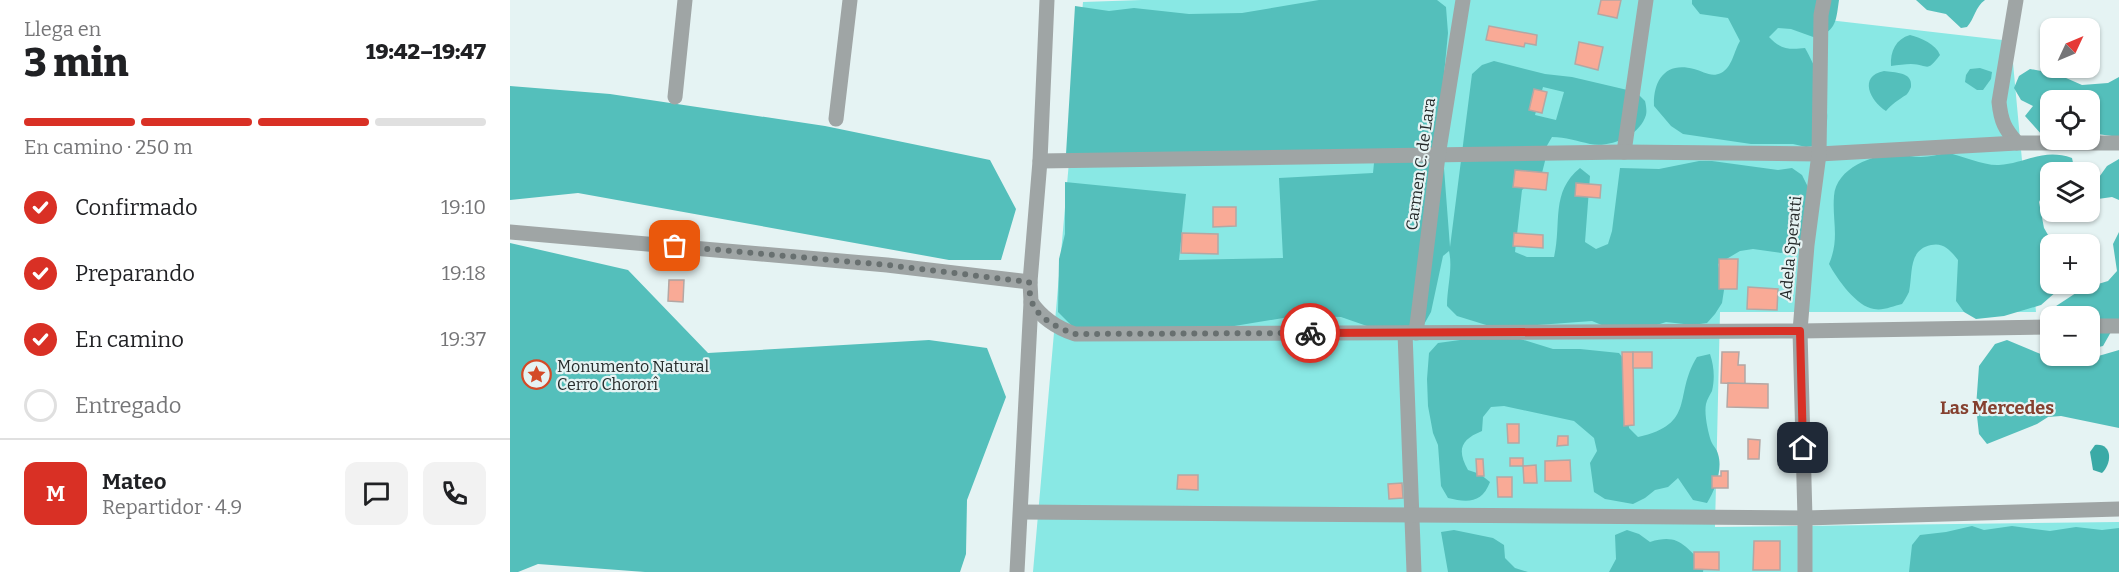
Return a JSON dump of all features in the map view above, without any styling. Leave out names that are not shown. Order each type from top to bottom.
[{"type":"street","points":[[675,98],[685,0]]},
{"type":"street","points":[[836,119],[850,0]]},
{"type":"street","points":[[1017,572],[1022,512],[1031,302],[1029,282],[1040,161],[1047,0]]},
{"type":"street","name":"Carmen C. de Lara","points":[[1414,572],[1411,515],[1411,333],[1463,0]]},
{"type":"street","points":[[1624,153],[1646,0]]},
{"type":"street","name":"Adela Speratti","points":[[1805,572],[1800,331],[1807,245],[1819,154],[1821,15],[1824,0]]},
{"type":"street","points":[[2016,0],[1999,102],[2000,118],[2017,143]]},
{"type":"street","points":[[1040,161],[1624,153],[1819,154],[2017,143],[2119,143]]},
{"type":"street","points":[[510,232],[887,265],[1029,282]]},
{"type":"street","points":[[1031,302],[1037,311],[1061,329],[1075,334],[1800,331],[2040,327]]},
{"type":"street","points":[[2100,326],[2119,326]]},
{"type":"street","points":[[1022,512],[1805,518],[2119,509]]},
{"type":"shaded area","points":[[1142,0],[1823,0],[1820,19],[2011,41],[2036,312],[1720,312],[1715,527],[2119,522],[2119,572],[1033,572],[1083,2]]},
{"type":"shaded area","points":[[1319,0],[1437,0],[1446,7],[1448,33],[1440,116],[1450,247],[1472,74],[1482,65],[1494,61],[1545,74],[1572,77],[1636,92],[1645,101],[1646,108],[1646,115],[1638,129],[1615,142],[1598,145],[1552,137],[1545,149],[1542,173],[1522,190],[1515,252],[1527,257],[1554,257],[1559,209],[1564,187],[1580,168],[1590,176],[1585,242],[1596,249],[1608,244],[1612,231],[1620,168],[1659,169],[1699,161],[1778,170],[1792,168],[1802,175],[1808,187],[1803,240],[1794,249],[1781,253],[1753,249],[1740,251],[1718,264],[1724,290],[1722,303],[1707,323],[1693,325],[1666,322],[1654,326],[1616,331],[1592,321],[1496,328],[1457,316],[1447,306],[1449,251],[1443,256],[1431,312],[1418,335],[1367,326],[1341,317],[1314,316],[1289,317],[1156,339],[1076,330],[1058,312],[1059,259],[1065,234],[1065,182],[1186,194],[1179,260],[1283,258],[1279,178],[1373,173],[1375,153],[1066,154],[1075,6],[1109,11],[1134,8],[1189,14],[1242,13]],"holes":[[[1543,87],[1564,92],[1556,120],[1535,115]]]},
{"type":"shaded area","points":[[1692,0],[1839,0],[1834,24],[1823,35],[1816,38],[1791,29],[1778,28],[1769,37],[1785,48],[1805,48],[1816,71],[1827,109],[1827,122],[1819,145],[1806,147],[1793,144],[1751,144],[1683,134],[1671,126],[1654,106],[1656,89],[1663,75],[1675,68],[1684,67],[1710,74],[1721,73],[1730,63],[1740,41],[1728,18],[1700,14],[1692,4]]},
{"type":"shaded area","points":[[1916,0],[1985,0],[1967,27],[1961,28],[1946,14],[1927,10]]},
{"type":"shaded area","points":[[1910,35],[1928,42],[1938,51],[1940,55],[1930,66],[1911,64],[1891,66],[1895,46],[1901,39]]},
{"type":"shaded area","points":[[1980,68],[1992,72],[1991,79],[1983,90],[1977,90],[1965,82],[1970,69]]},
{"type":"shaded area","points":[[2030,69],[2040,71],[2040,78],[2066,78],[2082,85],[2108,83],[2119,77],[2119,137],[2100,134],[2100,90],[2040,90],[2040,133],[2025,116],[2033,106],[2021,100],[2014,88],[2019,76]]},
{"type":"shaded area","points":[[1884,71],[1906,75],[1911,82],[1907,94],[1886,111],[1875,101],[1869,89],[1871,78]]},
{"type":"shaded area","points":[[510,86],[610,94],[825,126],[990,160],[1016,209],[1001,260],[949,260],[578,193],[510,200]]},
{"type":"shaded area","points":[[1948,153],[1993,165],[2009,164],[2043,155],[2062,155],[2072,158],[2073,162],[2040,162],[2040,222],[2043,222],[2048,234],[2040,234],[2040,294],[2054,294],[2041,305],[2004,316],[1976,319],[1964,312],[1956,301],[1958,260],[1950,251],[1936,244],[1924,248],[1915,257],[1909,292],[1902,304],[1881,309],[1868,307],[1854,298],[1842,284],[1829,264],[1835,238],[1834,196],[1841,178],[1857,164],[1878,157],[1898,154],[1924,157]]},
{"type":"shaded area","points":[[2119,159],[2119,200],[2112,197],[2100,199],[2100,176],[2107,166]]},
{"type":"shaded area","points":[[2119,232],[2119,323],[2116,323],[2103,346],[2100,347],[2100,306],[2056,306],[2074,294],[2100,294],[2100,283],[2108,281],[2117,271],[2113,244]]},
{"type":"shaded area","points":[[510,243],[628,270],[708,353],[929,340],[987,348],[1006,397],[967,500],[966,554],[960,572],[645,572],[538,564],[518,572],[510,572]]},
{"type":"shaded area","points":[[1504,334],[1553,349],[1619,353],[1627,363],[1629,428],[1638,437],[1669,424],[1676,416],[1681,406],[1690,371],[1697,357],[1710,354],[1714,381],[1706,404],[1706,418],[1720,466],[1715,486],[1707,503],[1693,500],[1678,478],[1668,487],[1655,490],[1633,504],[1605,499],[1594,492],[1590,463],[1597,451],[1594,438],[1574,421],[1504,406],[1491,407],[1483,417],[1482,431],[1469,438],[1463,446],[1462,457],[1468,470],[1480,474],[1490,482],[1487,489],[1474,500],[1462,501],[1448,498],[1441,486],[1438,445],[1433,433],[1428,406],[1429,353],[1438,343]]},
{"type":"shaded area","points":[[2007,340],[2040,354],[2040,366],[2100,366],[2100,356],[2119,350],[2119,428],[2061,416],[2048,417],[2037,424],[1987,444],[1979,434],[1976,407],[1979,366],[1995,344]]},
{"type":"shaded area","points":[[2095,445],[2105,447],[2109,455],[2108,465],[2102,473],[2093,470],[2090,452]]},
{"type":"shaded area","points":[[1972,526],[1984,530],[2012,526],[2050,531],[2076,527],[2102,530],[2119,528],[2119,572],[1909,572],[1912,545],[1920,535]]},
{"type":"shaded area","points":[[1454,530],[1493,538],[1504,545],[1505,558],[1515,568],[1528,572],[1448,572],[1441,532]]},
{"type":"shaded area","points":[[1627,530],[1639,534],[1650,542],[1675,540],[1704,564],[1703,572],[1609,572],[1616,559],[1615,535]]},
{"type":"building","points":[[1601,0],[1621,0],[1617,18],[1598,14]]},
{"type":"building","points":[[1489,26],[1537,35],[1536,45],[1525,43],[1524,47],[1486,40]]},
{"type":"building","points":[[1579,42],[1603,47],[1598,70],[1575,64]]},
{"type":"building","points":[[1534,89],[1547,92],[1542,113],[1529,110]]},
{"type":"building","points":[[1515,170],[1548,173],[1546,190],[1513,187]]},
{"type":"building","points":[[1576,183],[1601,185],[1600,198],[1575,196]]},
{"type":"building","points":[[1213,207],[1236,207],[1236,226],[1213,227]]},
{"type":"building","points":[[1182,233],[1218,234],[1218,254],[1181,253]]},
{"type":"building","points":[[1514,233],[1543,235],[1543,248],[1513,246]]},
{"type":"building","points":[[1719,259],[1738,259],[1737,289],[1719,289]]},
{"type":"building","points":[[669,280],[684,280],[683,302],[668,301]]},
{"type":"building","points":[[1748,287],[1778,289],[1777,310],[1747,309]]},
{"type":"building","points":[[1622,352],[1633,352],[1634,425],[1624,426]]},
{"type":"building","points":[[1633,352],[1652,352],[1652,368],[1633,368]]},
{"type":"building","points":[[1722,352],[1739,352],[1738,365],[1745,365],[1745,384],[1721,383]]},
{"type":"building","points":[[1728,383],[1768,384],[1768,408],[1727,407]]},
{"type":"building","points":[[1507,424],[1519,424],[1519,443],[1508,443]]},
{"type":"building","points":[[1558,436],[1568,436],[1568,445],[1557,446]]},
{"type":"building","points":[[1748,439],[1760,440],[1759,459],[1748,459]]},
{"type":"building","points":[[1510,458],[1523,458],[1523,466],[1510,466]]},
{"type":"building","points":[[1476,459],[1483,459],[1484,476],[1477,476]]},
{"type":"building","points":[[1570,460],[1571,481],[1545,481],[1545,461]]},
{"type":"building","points":[[1536,465],[1537,483],[1524,483],[1523,466]]},
{"type":"building","points":[[1721,471],[1728,471],[1728,488],[1712,488],[1712,476],[1721,476]]},
{"type":"building","points":[[1178,475],[1198,475],[1198,490],[1177,489]]},
{"type":"building","points":[[1497,477],[1512,477],[1512,497],[1498,497]]},
{"type":"building","points":[[1402,483],[1403,498],[1389,499],[1388,484]]},
{"type":"building","points":[[1754,541],[1780,541],[1780,570],[1753,570]]},
{"type":"building","points":[[1694,552],[1719,552],[1719,570],[1694,569]]},
{"type":"way so far","points":[[675,246],[887,265],[1029,282],[1031,302],[1037,311],[1061,329],[1075,334],[1310,333]]},
{"type":"place","name":"Monumento Natural Cerro Chororî","points":[[536,375]]},
{"type":"district","name":"Las Mercedes","points":[[1997,408]]},
{"type":"route","points":[[1310,333],[1800,331],[1803,448]]}]
